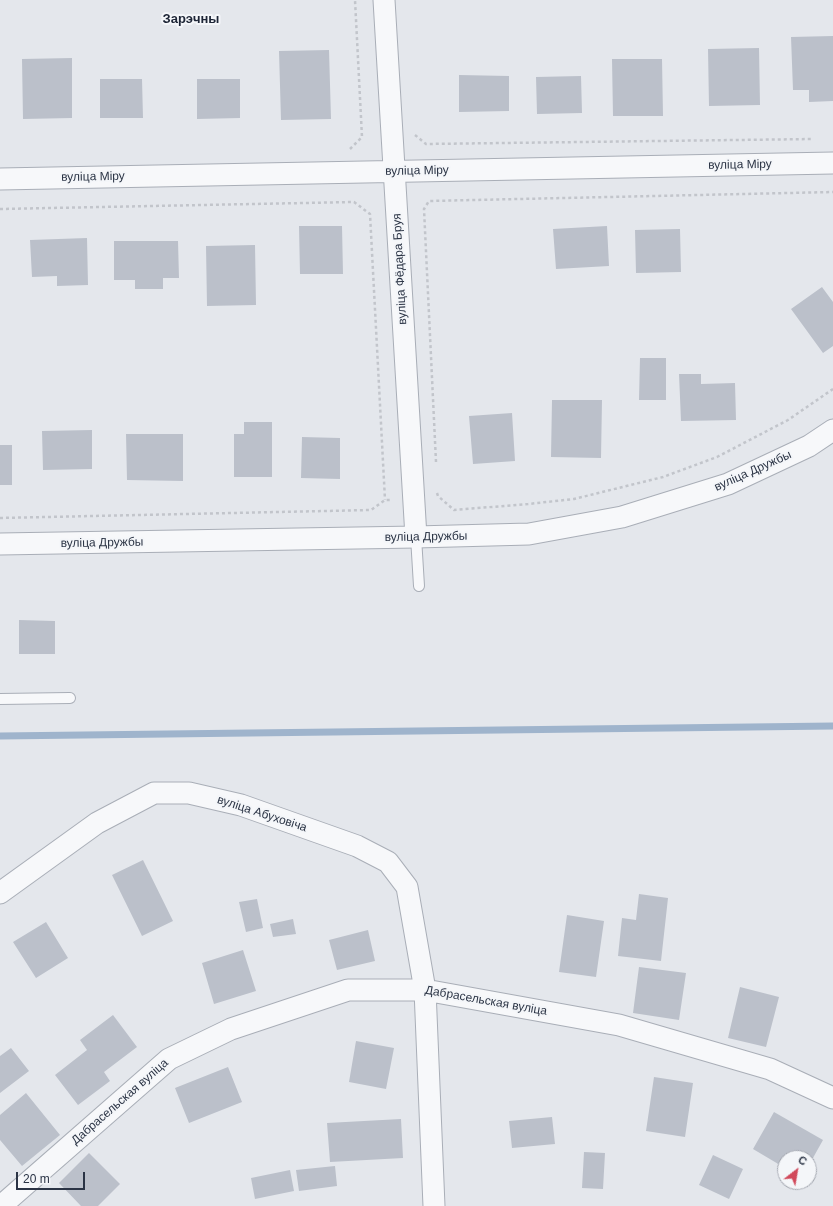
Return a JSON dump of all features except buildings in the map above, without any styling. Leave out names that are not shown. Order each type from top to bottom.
[{"type":"street","name":"вуліца Фёдара Бруя","points":[[384,0],[416,537]]},
{"type":"street","name":"вуліца Міру","points":[[0,179],[833,163]]},
{"type":"street","name":"вуліца Дружбы","points":[[0,544],[530,534],[622,517],[728,484],[809,446],[833,430]]},
{"type":"street","name":"вуліца Абуховіча","points":[[0,893],[97,823],[154,793],[189,793],[241,805],[358,846],[388,862],[407,887],[425,990],[434,1206]]},
{"type":"street","name":"Дабрасельская вуліца","points":[[1,1206],[169,1059],[231,1029],[348,990],[425,990],[619,1025],[770,1069],[833,1098]]},
{"type":"lane","points":[[416,537],[419,586]]},
{"type":"lane","points":[[0,699],[70,698]]},
{"type":"path","points":[[343,149],[351,149],[362,137],[355,0]]},
{"type":"path","points":[[414,134],[426,144],[817,139]]},
{"type":"path","points":[[436,464],[424,209],[429,201],[833,192]]},
{"type":"path","points":[[0,209],[354,202],[370,214],[385,500],[371,510],[0,518]]},
{"type":"path","points":[[437,488],[438,496],[454,510],[574,499],[664,477],[717,457],[788,420],[833,389]]},
{"type":"waterway","points":[[0,736],[833,726]]},
{"type":"district","name":"Зарэчны","points":[[191,19]]}]
